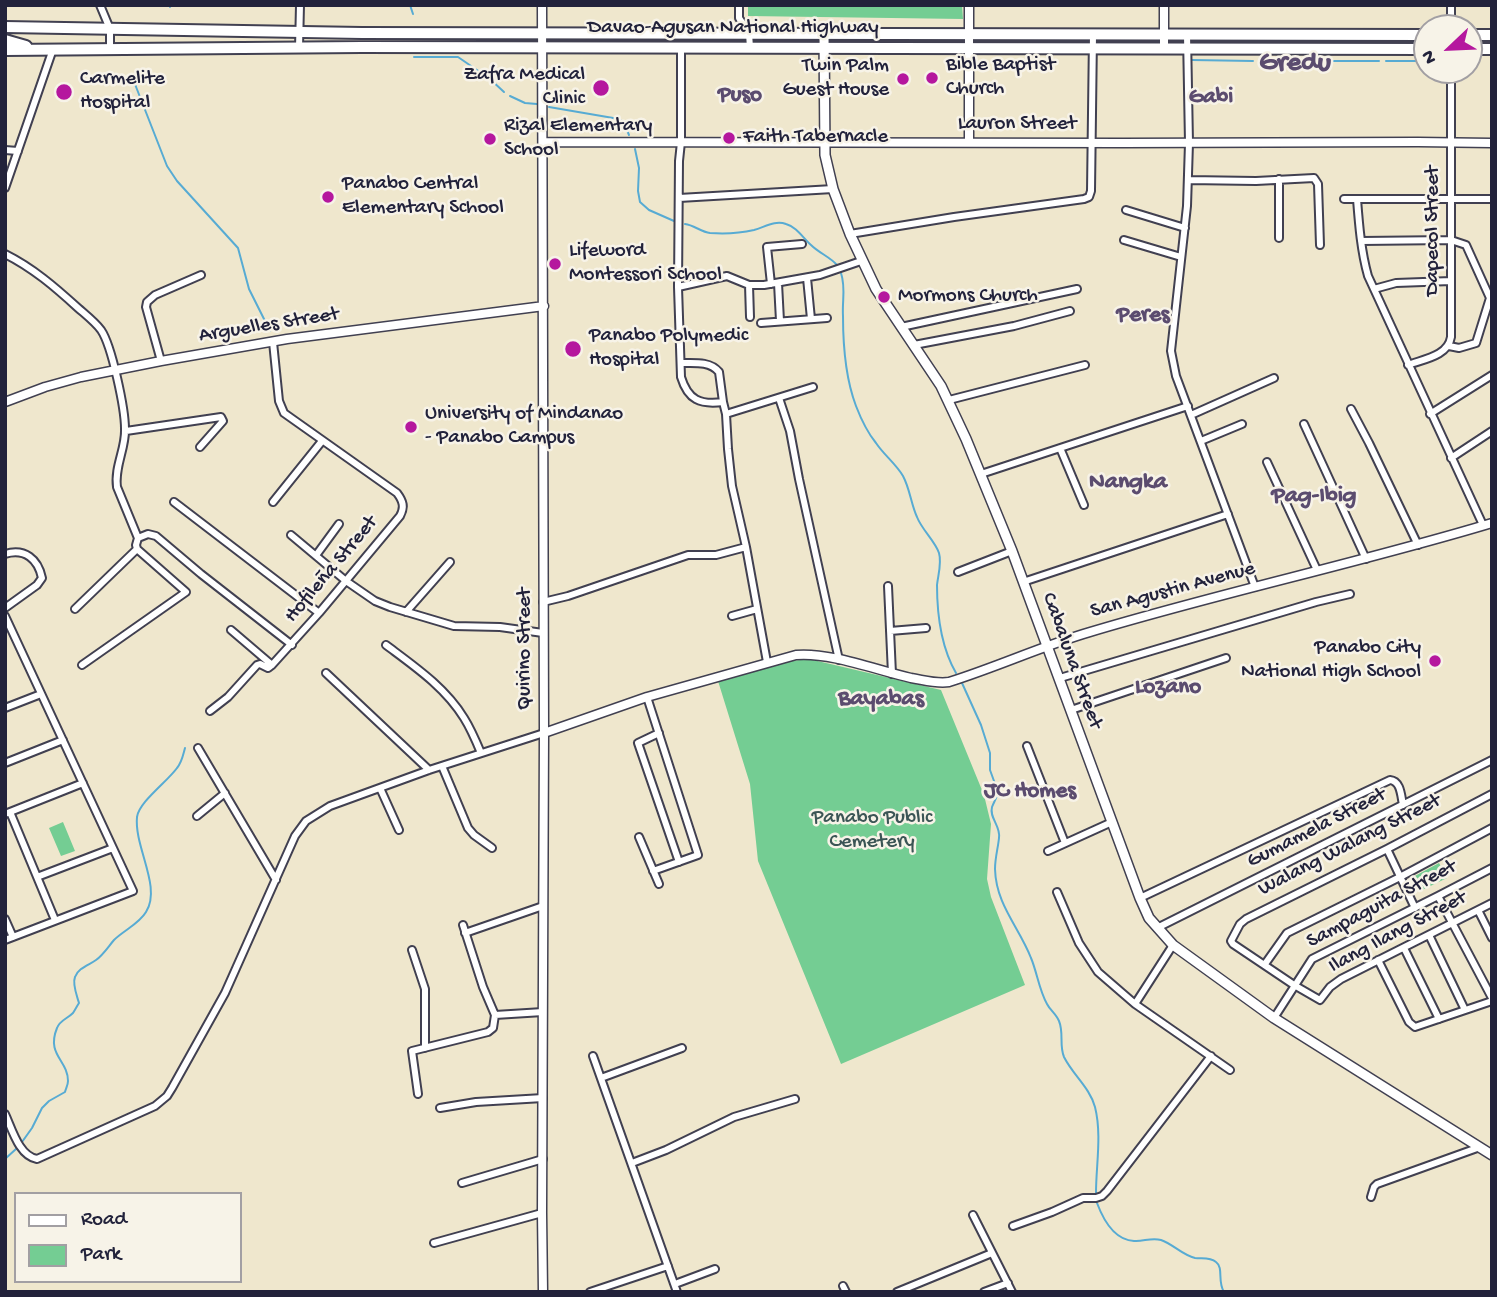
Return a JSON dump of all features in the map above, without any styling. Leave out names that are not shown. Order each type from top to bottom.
[{"type":"highway","name":"Davao-Agusan National Highway","points":[[5,27],[300,32],[1413,35]]},
{"type":"highway","name":"Davao-Agusan National Highway","points":[[5,38],[38,27]]},
{"type":"highway","points":[[879,33],[879,48]]},
{"type":"highway","points":[[1372,34],[1372,48]]},
{"type":"highway","points":[[1307,35],[1307,49]]},
{"type":"highway","name":"Davao-Agusan National Highway","points":[[5,38],[38,49]]},
{"type":"highway","name":"Davao-Agusan National Highway","points":[[5,50],[1413,49]]},
{"type":"main road","name":"Cabaluna Street","points":[[824,33],[824,142],[833,189],[861,261],[876,289],[948,400],[981,474],[1149,918],[1173,944],[1274,1018],[1492,1155]]},
{"type":"street","points":[[100,5],[110,29],[110,49]]},
{"type":"street","points":[[299,48],[300,5]]},
{"type":"street","name":"Quirino Street","points":[[542,5],[543,1292]]},
{"type":"street","points":[[739,5],[739,18],[749,33],[750,48]]},
{"type":"street","points":[[969,5],[969,142]]},
{"type":"street","points":[[1164,5],[1164,48]]},
{"type":"street","points":[[850,234],[1087,198],[1091,191],[1093,35]]},
{"type":"street","points":[[1186,35],[1188,180],[1171,351],[1176,376],[1255,587]]},
{"type":"street","points":[[681,48],[678,287],[683,382],[692,397],[708,402],[723,402]]},
{"type":"street","points":[[5,188],[53,49]]},
{"type":"street","name":"Dapecol Street","points":[[1448,346],[1452,331],[1451,84]]},
{"type":"street","name":"Lauron Street","points":[[543,142],[1492,143]]},
{"type":"street","points":[[5,150],[18,151]]},
{"type":"street","points":[[1188,180],[1314,178],[1317,182],[1320,245]]},
{"type":"street","points":[[1279,179],[1279,238]]},
{"type":"street","points":[[679,198],[833,189]]},
{"type":"street","points":[[1344,199],[1492,199]]},
{"type":"street","points":[[1357,199],[1363,259],[1374,289],[1451,458],[1487,524]]},
{"type":"street","points":[[1126,210],[1185,228]]},
{"type":"street","points":[[1124,240],[1181,257]]},
{"type":"street","points":[[1360,241],[1451,240],[1466,245],[1490,298],[1476,343],[1459,348],[1448,346],[1441,353],[1408,365]]},
{"type":"street","points":[[780,321],[767,247],[802,244]]},
{"type":"street","points":[[5,254],[38,273],[96,324],[106,339],[126,431],[116,478],[119,493],[138,538],[137,549],[186,592],[82,665]]},
{"type":"street","points":[[678,287],[727,276],[749,285],[774,284],[807,278],[861,261]]},
{"type":"street","points":[[161,361],[146,307],[147,302],[155,295],[201,275]]},
{"type":"street","points":[[807,278],[811,319]]},
{"type":"street","points":[[1374,289],[1396,283],[1451,281]]},
{"type":"street","points":[[749,285],[750,317]]},
{"type":"street","points":[[901,327],[1077,289]]},
{"type":"street","name":"Arguelles Street","points":[[5,402],[57,384],[161,361],[273,342],[544,306]]},
{"type":"street","points":[[914,345],[1014,326],[1070,311]]},
{"type":"street","points":[[761,323],[827,318]]},
{"type":"street","name":"Hofileña Street","points":[[210,712],[228,697],[257,665],[268,668],[292,645],[403,510],[397,493],[288,416],[280,407],[273,342]]},
{"type":"street","points":[[681,363],[706,363],[717,368],[719,372],[726,414],[732,486],[767,662]]},
{"type":"street","points":[[948,400],[1085,365]]},
{"type":"street","points":[[1430,414],[1492,375]]},
{"type":"street","points":[[1191,415],[1274,378]]},
{"type":"street","points":[[726,414],[813,387]]},
{"type":"street","points":[[779,398],[790,431],[839,660]]},
{"type":"street","points":[[981,474],[1188,406]]},
{"type":"street","points":[[1351,409],[1418,545]]},
{"type":"street","points":[[126,431],[221,417],[223,421],[200,447]]},
{"type":"street","points":[[1200,441],[1242,424]]},
{"type":"street","points":[[1304,424],[1366,559]]},
{"type":"street","points":[[1451,458],[1492,431]]},
{"type":"street","points":[[273,502],[321,440]]},
{"type":"street","points":[[1060,448],[1084,505]]},
{"type":"street","points":[[1267,462],[1317,570]]},
{"type":"street","points":[[174,502],[319,613]]},
{"type":"street","points":[[1023,582],[1228,514]]},
{"type":"street","points":[[317,554],[339,524]]},
{"type":"street","name":"San Agustin Avenue","points":[[544,733],[647,698],[802,654],[943,683],[1047,646],[1132,620],[1418,545],[1487,524]]},
{"type":"street","points":[[138,538],[148,534],[156,536],[292,645]]},
{"type":"street","points":[[291,535],[317,554],[346,581],[375,601],[454,626],[481,626],[543,633]]},
{"type":"street","points":[[544,602],[688,555],[716,555],[746,547]]},
{"type":"street","points":[[75,609],[137,549]]},
{"type":"street","points":[[5,554],[20,551],[25,554],[32,559],[43,578],[5,608]]},
{"type":"street","points":[[958,572],[1012,551]]},
{"type":"street","points":[[406,612],[450,562]]},
{"type":"street","points":[[888,586],[892,674]]},
{"type":"street","points":[[1060,678],[1350,594]]},
{"type":"street","points":[[732,616],[757,610]]},
{"type":"street","points":[[5,616],[133,891],[5,940]]},
{"type":"street","points":[[890,631],[926,628]]},
{"type":"street","points":[[231,630],[272,665]]},
{"type":"street","points":[[386,645],[422,671],[454,705],[473,734],[481,753]]},
{"type":"street","points":[[1071,710],[1226,658]]},
{"type":"street","points":[[326,673],[429,770]]},
{"type":"street","points":[[5,708],[41,694]]},
{"type":"street","points":[[647,698],[698,855],[653,871]]},
{"type":"street","points":[[5,1114],[22,1150],[37,1159],[146,1111],[161,1101],[172,1088],[225,993],[295,836],[306,821],[330,806],[429,770],[544,733]]},
{"type":"street","points":[[659,733],[638,743],[679,862]]},
{"type":"street","points":[[5,763],[63,740]]},
{"type":"street","points":[[1027,746],[1065,843]]},
{"type":"street","points":[[198,748],[276,880]]},
{"type":"street","name":"Gumamela Street","points":[[1157,928],[1492,760]]},
{"type":"street","points":[[442,766],[468,828],[492,848]]},
{"type":"street","points":[[1140,898],[1383,782],[1393,780],[1396,783],[1403,805]]},
{"type":"street","points":[[55,920],[8,813],[83,783]]},
{"type":"street","points":[[380,788],[399,830]]},
{"type":"street","points":[[197,816],[225,793]]},
{"type":"street","name":"Walang Walang Street","points":[[1265,964],[1231,941],[1240,924],[1246,919],[1492,794]]},
{"type":"street","points":[[1048,850],[1112,822]]},
{"type":"street","points":[[1294,985],[1265,964],[1287,933],[1492,828]]},
{"type":"street","points":[[639,837],[659,884]]},
{"type":"street","points":[[37,877],[113,848]]},
{"type":"street","points":[[1387,849],[1415,908]]},
{"type":"street","name":"Sampaguita Street","points":[[1274,1018],[1315,956],[1492,867]]},
{"type":"street","points":[[1057,892],[1079,943],[1091,963],[1108,982],[1230,1070]]},
{"type":"street","points":[[1378,960],[1412,1026],[1492,999],[1438,896]]},
{"type":"street","name":"Ilang Ilang Street","points":[[1294,985],[1318,1000],[1323,998],[1335,983],[1492,903]]},
{"type":"street","points":[[465,933],[543,906]]},
{"type":"street","points":[[1478,910],[1492,938]]},
{"type":"street","points":[[5,919],[13,937]]},
{"type":"street","points":[[418,1094],[412,1051],[488,1032],[493,1028],[495,1015],[463,925]]},
{"type":"street","points":[[1429,935],[1465,1010]]},
{"type":"street","points":[[1135,1004],[1173,944]]},
{"type":"street","points":[[1404,948],[1439,1019]]},
{"type":"street","points":[[412,950],[425,989],[425,1048]]},
{"type":"street","points":[[495,1015],[543,1012]]},
{"type":"street","points":[[601,1078],[682,1048]]},
{"type":"street","points":[[593,1056],[676,1288]]},
{"type":"street","points":[[1013,1226],[1083,1198],[1102,1196],[1211,1056]]},
{"type":"street","points":[[440,1108],[476,1102],[543,1098]]},
{"type":"street","points":[[632,1164],[734,1117],[795,1099]]},
{"type":"street","points":[[1371,1197],[1377,1184],[1480,1147]]},
{"type":"street","points":[[462,1183],[543,1159]]},
{"type":"street","points":[[435,1243],[542,1213]]},
{"type":"street","points":[[973,1215],[1012,1292]]},
{"type":"street","points":[[897,1292],[992,1253]]},
{"type":"street","points":[[590,1292],[668,1266]]},
{"type":"street","points":[[668,1292],[715,1269]]},
{"type":"street","points":[[984,1292],[1008,1283]]},
{"type":"green space","points":[[748,5],[962,5],[963,19],[748,16]]},
{"type":"green space","name":"Panabo Public Cemetery","points":[[809,659],[941,690],[984,795],[991,824],[987,879],[991,897],[1025,985],[841,1064],[758,861],[750,784],[718,681],[791,661]]},
{"type":"green space","points":[[63,822],[75,851],[61,856],[49,828]]},
{"type":"green space","points":[[1439,863],[1447,878],[1420,891],[1413,877]]},
{"type":"waterway","points":[[410,5],[413,14]]},
{"type":"waterway","points":[[414,57],[458,57],[504,92]]},
{"type":"waterway","points":[[1192,60],[1253,61]]},
{"type":"waterway","points":[[1259,61],[1300,61]]},
{"type":"waterway","points":[[1308,61],[1379,61]]},
{"type":"waterway","points":[[1386,61],[1413,61]]},
{"type":"waterway","points":[[131,74],[167,166],[177,181],[238,248],[249,289],[270,331]]},
{"type":"waterway","points":[[510,96],[525,103],[537,104]]},
{"type":"waterway","points":[[549,107],[619,119],[624,123],[629,135]]},
{"type":"waterway","points":[[635,149],[639,168],[640,202],[649,210],[674,221]]},
{"type":"waterway","points":[[685,224],[707,232],[721,233],[749,231],[774,223],[790,225],[837,265]]},
{"type":"waterway","points":[[841,273],[844,289],[844,350],[852,395],[870,434],[903,476],[919,522],[939,553],[939,619],[943,642],[956,673]]},
{"type":"waterway","points":[[962,683],[981,725],[990,753],[990,770],[998,792],[992,815],[999,834],[995,869],[999,894],[1031,958],[1044,999],[1059,1021],[1064,1057],[1095,1107],[1098,1139],[1096,1193]]},
{"type":"waterway","points":[[22,1142],[42,1108],[65,1092],[67,1074],[56,1051],[54,1037],[58,1025],[73,1013],[79,1003],[74,983],[76,974],[99,958],[114,940],[146,912],[151,891],[139,841],[137,817],[143,805],[179,766],[185,748]]},
{"type":"waterway","points":[[5,1159],[16,1149]]},
{"type":"waterway","points":[[1097,1203],[1106,1222],[1115,1233],[1127,1240],[1161,1240],[1190,1257],[1216,1262],[1220,1268],[1224,1292]]},
{"type":"place","name":"Bible Baptist Church","points":[[932,78]]},
{"type":"place","name":"Twin Palm Guest House","points":[[903,79]]},
{"type":"place","name":"Zafra Medical Clinic","points":[[601,88]]},
{"type":"place","name":"Carmelite Hospital","points":[[64,92]]},
{"type":"place","name":"Faith Tabernacle","points":[[729,138]]},
{"type":"place","name":"Rizal Elementary School","points":[[490,139]]},
{"type":"place","name":"Panabo Central Elementary School","points":[[328,197]]},
{"type":"place","name":"Lifeword Montessori School","points":[[555,264]]},
{"type":"place","name":"Mormons Church","points":[[884,297]]},
{"type":"place","name":"Panabo Polymedic Hospital","points":[[573,349]]},
{"type":"place","name":"University of Mindanao - Panabo Campus","points":[[411,427]]},
{"type":"place","name":"Panabo City National High School","points":[[1435,661]]},
{"type":"district","name":"Gredu","points":[[1295,65]]},
{"type":"district","name":"Puso","points":[[740,96]]},
{"type":"district","name":"Gabi","points":[[1211,98]]},
{"type":"district","name":"Peres","points":[[1143,316]]},
{"type":"district","name":"Nangka","points":[[1128,483]]},
{"type":"district","name":"Pag-Ibig","points":[[1314,497]]},
{"type":"district","name":"Lozano","points":[[1168,688]]},
{"type":"district","name":"Bayabas","points":[[881,700]]},
{"type":"district","name":"JC Homes","points":[[1030,792]]}]
